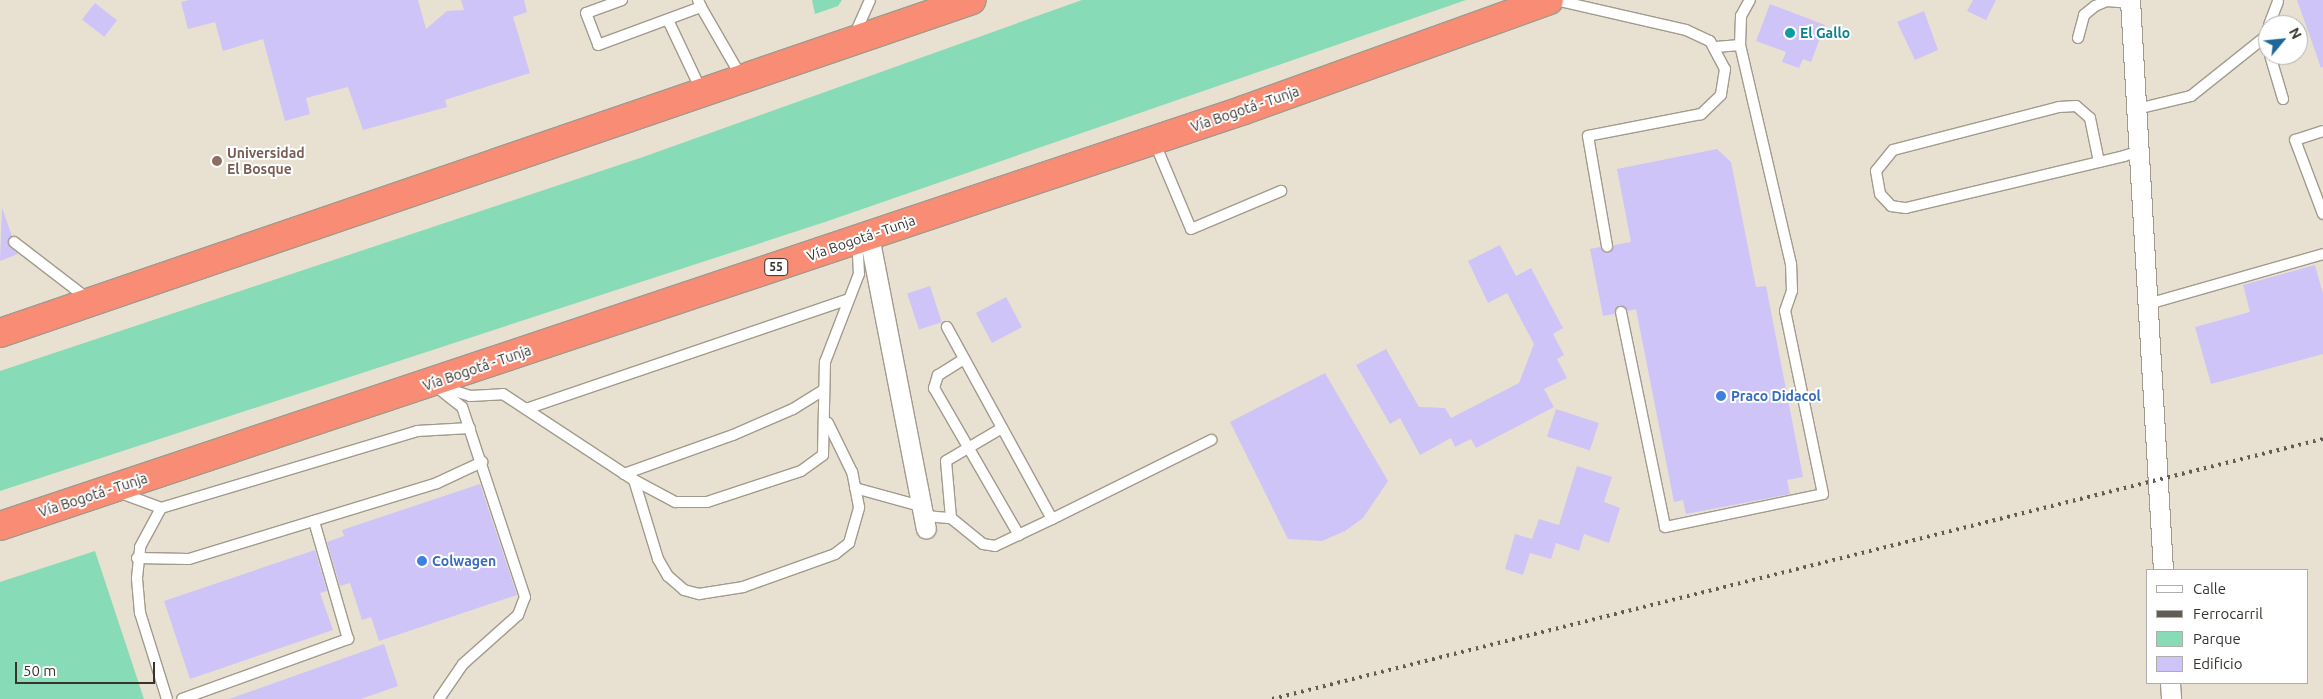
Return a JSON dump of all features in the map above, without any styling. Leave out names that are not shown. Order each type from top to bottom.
[{"type":"highway","points":[[0,333],[972,0]]},
{"type":"highway","name":"Vía Bogotá - Tunja","points":[[0,526],[432,384],[1154,140],[1549,0]]},
{"type":"street","points":[[2131,2],[2163,569]]},
{"type":"street","points":[[863,238],[925,517]]},
{"type":"street","points":[[2170,684],[2171,699]]},
{"type":"lane","points":[[622,0],[586,13],[598,45],[668,20],[699,4],[743,79]]},
{"type":"lane","points":[[851,41],[870,0]]},
{"type":"lane","points":[[1555,0],[1686,30],[1716,47],[1740,45]]},
{"type":"lane","points":[[1621,312],[1665,527],[1823,494],[1785,311],[1792,291],[1791,264],[1740,45],[1741,16],[1750,0]]},
{"type":"lane","points":[[2078,38],[2084,15],[2094,6],[2107,1],[2131,2]]},
{"type":"lane","points":[[2273,15],[2278,2]]},
{"type":"lane","points":[[668,20],[702,92]]},
{"type":"lane","points":[[2137,109],[2191,96],[2258,40]]},
{"type":"lane","points":[[1607,246],[1588,136],[1683,121],[1710,109],[1721,95],[1725,77],[1716,47]]},
{"type":"lane","points":[[2273,65],[2283,99]]},
{"type":"lane","points":[[2099,162],[2090,118],[2076,106],[2059,106],[1892,150],[1876,171],[1880,194],[1891,206],[1906,208],[2099,162],[2139,151]]},
{"type":"lane","points":[[2323,131],[2295,140],[2323,214]]},
{"type":"lane","points":[[1154,140],[1191,229],[1281,191]]},
{"type":"lane","points":[[432,384],[470,396],[503,394],[634,480],[691,505],[801,471],[824,455],[825,415],[823,390],[825,362],[847,300],[859,274],[863,238]]},
{"type":"lane","points":[[14,242],[93,302]]},
{"type":"lane","points":[[2148,304],[2323,254]]},
{"type":"lane","points":[[526,409],[847,300]]},
{"type":"lane","points":[[947,327],[1052,519]]},
{"type":"lane","points":[[964,359],[938,375],[934,388],[1019,536]]},
{"type":"lane","points":[[432,384],[462,407],[522,582],[524,606],[463,664],[438,699]]},
{"type":"lane","points":[[624,474],[733,436],[793,409],[823,390]]},
{"type":"lane","points":[[634,480],[658,559],[684,590],[699,594],[743,587],[835,554],[849,543],[858,524],[855,488],[825,415]]},
{"type":"lane","points":[[110,490],[161,508],[417,431],[470,428]]},
{"type":"lane","points":[[952,518],[946,461],[1002,428]]},
{"type":"lane","points":[[855,488],[925,517],[952,518],[983,544],[995,546],[1019,536],[1212,440]]},
{"type":"lane","points":[[137,558],[189,559],[437,483],[482,462]]},
{"type":"lane","points":[[161,508],[137,558],[140,613],[167,699]]},
{"type":"lane","points":[[182,699],[348,639],[314,521]]},
{"type":"green space","points":[[812,0],[842,0],[838,6],[815,14]]},
{"type":"green space","points":[[1082,0],[1466,0],[825,222],[0,491],[0,371],[643,157]]},
{"type":"green space","points":[[95,551],[144,699],[0,699],[0,582]]},
{"type":"building","points":[[189,0],[418,0],[426,29],[447,11],[464,10],[461,0],[524,0],[527,12],[513,17],[530,73],[445,100],[447,107],[363,130],[348,87],[306,98],[310,114],[285,121],[263,39],[223,51],[215,22],[188,29],[181,2]]},
{"type":"building","points":[[1973,0],[1996,0],[1986,20],[1967,11]]},
{"type":"building","points":[[2297,0],[2323,0],[2323,67],[2321,68],[2308,31],[2308,15],[2302,15]]},
{"type":"building","points":[[95,3],[117,20],[104,37],[82,20]]},
{"type":"building","name":"El Gallo","points":[[1770,4],[1825,25],[1811,62],[1803,59],[1799,68],[1782,62],[1786,52],[1756,41]]},
{"type":"building","points":[[1924,11],[1938,50],[1915,60],[1897,22]]},
{"type":"building","name":"Praco Didacol","points":[[1717,149],[1731,162],[1756,287],[1766,286],[1803,477],[1787,480],[1790,494],[1686,514],[1683,500],[1674,502],[1636,309],[1628,311],[1620,305],[1614,314],[1603,316],[1590,249],[1600,247],[1609,253],[1614,245],[1631,242],[1617,169]]},
{"type":"building","points":[[2,208],[12,236],[8,244],[18,254],[0,261]]},
{"type":"building","points":[[1500,245],[1516,276],[1531,268],[1563,328],[1553,334],[1564,355],[1557,359],[1567,378],[1544,389],[1554,407],[1476,448],[1471,439],[1455,447],[1451,438],[1420,455],[1400,418],[1390,424],[1356,365],[1386,349],[1419,407],[1445,408],[1451,418],[1519,383],[1534,344],[1507,293],[1488,303],[1468,261]]},
{"type":"building","points":[[2315,265],[2323,294],[2323,354],[2211,384],[2195,327],[2250,312],[2243,285]]},
{"type":"building","points":[[930,286],[942,322],[919,330],[907,293]]},
{"type":"building","points":[[1006,297],[1022,327],[992,343],[976,313]]},
{"type":"building","points":[[1325,373],[1388,481],[1363,518],[1345,531],[1322,541],[1288,539],[1230,422]]},
{"type":"building","points":[[1556,409],[1599,423],[1590,450],[1547,437]]},
{"type":"building","points":[[1577,466],[1612,477],[1604,502],[1620,508],[1609,543],[1584,534],[1579,551],[1556,543],[1551,559],[1530,553],[1523,575],[1505,569],[1515,534],[1532,539],[1539,519],[1559,525]]},
{"type":"building","name":"Colwagen","points":[[480,484],[517,595],[379,641],[371,617],[362,620],[350,583],[340,586],[327,542],[344,536],[342,530]]},
{"type":"building","points":[[315,550],[327,591],[320,593],[333,630],[190,679],[164,601]]},
{"type":"building","points":[[384,644],[398,686],[361,699],[229,699]]},
{"type":"railway","points":[[1272,699],[2323,439]]},
{"type":"place","name":"El Gallo","points":[[1790,33]]},
{"type":"place","name":"Universidad El Bosque","points":[[217,161]]},
{"type":"place","name":"Praco Didacol","points":[[1721,396]]},
{"type":"place","name":"Colwagen","points":[[422,561]]}]
